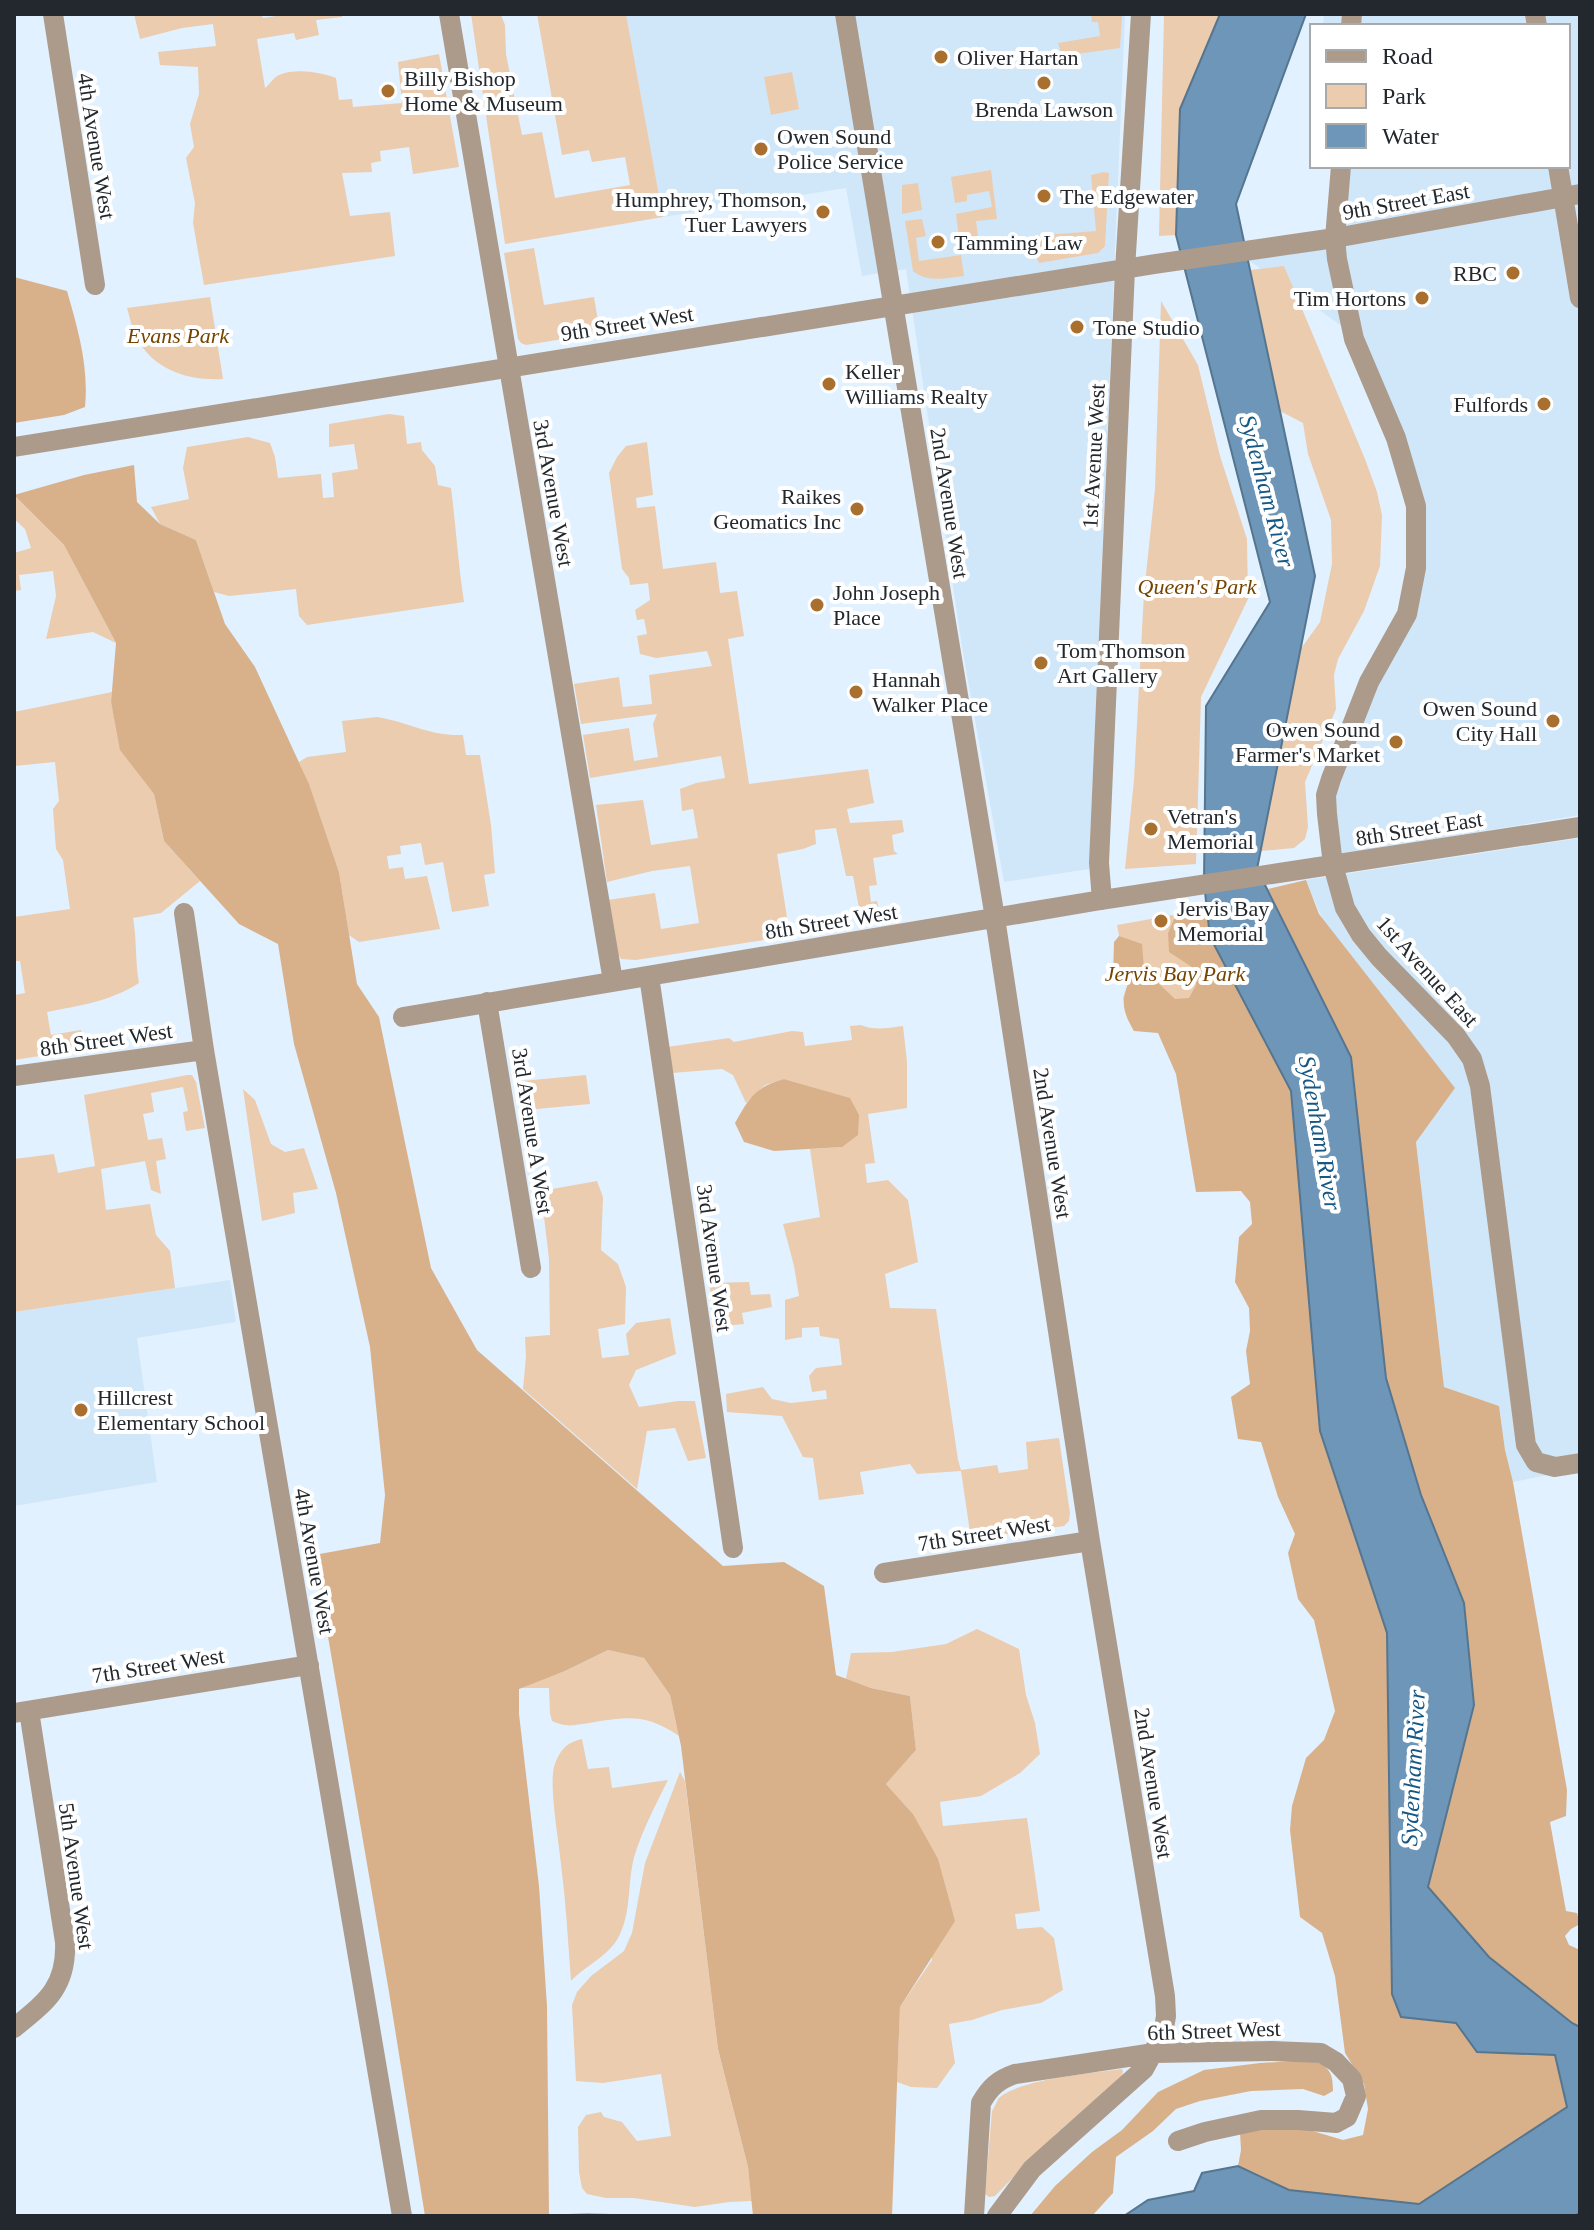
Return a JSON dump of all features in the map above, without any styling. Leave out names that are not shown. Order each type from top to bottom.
[{"type":"street","name":"4th Avenue West","points":[[53,14],[95,285]]},
{"type":"street","name":"3rd Avenue West","points":[[449,14],[613,981]]},
{"type":"street","name":"2nd Avenue West","points":[[845,14],[995,918],[1090,1541],[1165,1996],[1163,2034],[1144,2069],[1032,2169],[997,2216]]},
{"type":"street","name":"1st Avenue West","points":[[1102,900],[1099,863],[1125,269],[1141,14]]},
{"type":"street","name":"1st Avenue East","points":[[1341,168],[1335,238],[1337,259],[1354,339],[1396,438],[1416,506],[1416,568],[1407,614],[1369,682],[1326,795],[1333,865],[1345,908],[1361,935],[1456,1036],[1472,1059],[1480,1086],[1526,1445],[1536,1462],[1555,1467],[1580,1463]]},
{"type":"street","points":[[1559,168],[1571,195],[1580,298]]},
{"type":"street","name":"9th Street East","points":[[1248,250],[1335,238],[1571,195]]},
{"type":"street","name":"9th Street West","points":[[14,447],[1248,250]]},
{"type":"street","name":"8th Street East","points":[[1266,876],[1580,827]]},
{"type":"street","name":"8th Street West","points":[[403,1017],[1102,900],[1266,876]]},
{"type":"street","name":"4th Avenue West","points":[[184,913],[204,1050],[402,2216]]},
{"type":"street","name":"3rd Avenue West","points":[[649,976],[733,1548]]},
{"type":"street","name":"3rd Avenue A West","points":[[487,1002],[531,1268]]},
{"type":"street","name":"8th Street West","points":[[14,1076],[204,1050]]},
{"type":"street","name":"7th Street West","points":[[884,1573],[1090,1541]]},
{"type":"street","name":"7th Street West","points":[[21,1712],[309,1665]]},
{"type":"street","name":"5th Avenue West","points":[[14,2028],[54,1992],[66,1960],[21,1712]]},
{"type":"street","name":"6th Street West","points":[[974,2216],[981,2103],[989,2089],[1000,2079],[1015,2074],[1154,2053],[1272,2051],[1321,2053],[1336,2062],[1352,2079],[1356,2096],[1347,2117],[1336,2123],[1261,2120],[1178,2141]]},
{"type":"shaded area","points":[[626,14],[1125,14],[1089,869],[1004,882],[962,647],[906,269],[862,276],[846,188],[663,217]]},
{"type":"shaded area","points":[[1324,14],[1580,14],[1580,815],[1339,855],[1335,797],[1372,694],[1412,617],[1420,506],[1360,339],[1247,259],[1343,247],[1348,168],[1570,168],[1570,24],[1323,24]]},
{"type":"shaded area","points":[[14,277],[67,291],[84,363],[85,407],[64,415],[14,423]]},
{"type":"shaded area","points":[[134,465],[137,502],[160,524],[196,540],[225,624],[255,667],[309,784],[339,872],[357,984],[379,1017],[431,1268],[477,1350],[723,1566],[784,1562],[824,1586],[836,1675],[871,1688],[910,1696],[916,1750],[886,1784],[913,1814],[938,1859],[955,1921],[900,2007],[892,2216],[753,2216],[748,2167],[718,2049],[681,1746],[670,1695],[644,1658],[608,1650],[519,1689],[519,1714],[539,1886],[547,2006],[549,2215],[658,2216],[425,2216],[314,1555],[380,1543],[385,1495],[370,1347],[336,1193],[294,1044],[278,944],[239,924],[164,841],[154,794],[120,750],[111,702],[116,643],[64,545],[14,495],[84,475]]},
{"type":"shaded area","points":[[1580,838],[1580,1469],[1513,1482],[1499,1406],[1444,1387],[1416,1142],[1306,880]]},
{"type":"shaded area","points":[[1306,880],[1319,914],[1455,1088],[1416,1142],[1444,1387],[1499,1406],[1567,1790],[1566,1816],[1550,1822],[1566,1911],[1577,1913],[1580,1924],[1565,1936],[1569,1945],[1580,1950],[1580,2027],[1489,1957],[1428,1887],[1474,1705],[1464,1603],[1421,1495],[1386,1378],[1351,1057],[1268,889]]},
{"type":"shaded area","points":[[1207,909],[1210,937],[1291,1091],[1320,1431],[1387,1633],[1392,1994],[1402,2017],[1456,2023],[1477,2052],[1556,2054],[1567,2107],[1419,2204],[1289,2190],[1238,2166],[1240,2133],[1306,2129],[1343,2140],[1363,2135],[1368,2109],[1364,2084],[1345,2053],[1335,1976],[1322,1933],[1300,1917],[1290,1830],[1292,1806],[1306,1758],[1324,1740],[1335,1711],[1314,1620],[1298,1599],[1288,1553],[1295,1534],[1278,1497],[1261,1442],[1238,1439],[1231,1397],[1250,1384],[1246,1351],[1250,1331],[1249,1308],[1235,1282],[1239,1237],[1252,1224],[1250,1202],[1241,1191],[1196,1192],[1176,1074],[1158,1033],[1134,1031],[1124,1008],[1128,984],[1123,974],[1113,976],[1114,942],[1119,936],[1142,944],[1145,980],[1154,979],[1175,999],[1189,998],[1196,985],[1195,969],[1169,952],[1168,933],[1176,915]]},
{"type":"shaded area","points":[[784,1079],[850,1098],[859,1115],[858,1135],[842,1147],[774,1151],[744,1142],[735,1123],[744,1107],[759,1090]]},
{"type":"shaded area","name":"Hillcrest Elementary School","points":[[230,1280],[236,1322],[137,1338],[157,1482],[14,1506],[14,1312]]},
{"type":"shaded area","points":[[1311,2060],[1329,2071],[1333,2091],[1324,2096],[1303,2089],[1251,2091],[1176,2109],[1153,2131],[1116,2157],[1113,2193],[1092,2216],[1030,2216],[1055,2186],[1122,2130],[1158,2092],[1204,2070]]},
{"type":"green space","points":[[134,14],[261,14],[263,18],[289,14],[342,14],[342,17],[316,20],[319,35],[296,40],[294,33],[257,39],[265,88],[277,76],[286,73],[323,74],[336,78],[339,100],[352,99],[353,107],[402,103],[398,62],[439,54],[459,167],[413,174],[409,147],[380,151],[381,161],[371,163],[372,172],[342,173],[350,216],[390,212],[395,256],[204,285],[193,223],[195,203],[186,158],[194,147],[190,124],[199,94],[198,67],[160,65],[158,52],[216,46],[213,24],[140,39]]},
{"type":"green space","points":[[471,14],[501,15],[522,135],[542,132],[555,198],[630,185],[625,157],[592,162],[589,150],[562,155],[537,14],[626,14],[663,217],[505,244]]},
{"type":"green space","points":[[1091,14],[1122,14],[1120,48],[1062,56],[1058,43],[1100,36],[1098,22],[1092,22]]},
{"type":"green space","points":[[1164,14],[1220,14],[1180,109],[1176,235],[1159,236]]},
{"type":"green space","points":[[792,72],[799,109],[771,115],[764,77]]},
{"type":"green space","points":[[991,170],[997,219],[976,221],[979,243],[960,246],[956,214],[992,207],[989,191],[967,195],[967,201],[955,203],[951,177]]},
{"type":"green space","points":[[1109,173],[1105,246],[1098,253],[1039,263],[1033,250],[1033,236],[1096,231],[1091,175]]},
{"type":"green space","points":[[918,183],[922,210],[902,214],[902,185]]},
{"type":"green space","points":[[922,219],[926,236],[916,238],[919,261],[961,255],[964,276],[931,278],[913,271],[905,221]]},
{"type":"green space","points":[[534,248],[544,305],[594,297],[600,333],[526,345],[521,343],[504,253]]},
{"type":"green space","points":[[1284,266],[1377,492],[1382,515],[1380,566],[1364,611],[1338,659],[1334,675],[1336,709],[1305,782],[1308,827],[1305,839],[1294,848],[1261,851],[1300,650],[1320,622],[1332,564],[1331,520],[1308,454],[1303,423],[1280,411],[1250,270]]},
{"type":"green space","name":"Evans Park","points":[[210,297],[223,379],[185,375],[162,366],[152,358],[137,338],[127,308]]},
{"type":"green space","name":"Queen's Park","points":[[1161,301],[1198,365],[1220,456],[1247,539],[1248,599],[1201,697],[1196,864],[1125,869],[1134,780],[1144,593],[1155,489]]},
{"type":"green space","points":[[389,414],[404,416],[407,444],[421,442],[422,450],[435,466],[438,485],[451,488],[464,602],[307,625],[299,616],[296,589],[229,596],[214,592],[196,540],[160,524],[151,507],[189,499],[183,468],[187,447],[248,437],[270,443],[278,478],[321,474],[323,498],[334,497],[332,473],[358,469],[354,444],[329,447],[329,424]]},
{"type":"green space","points":[[647,442],[653,495],[636,498],[637,508],[655,506],[663,569],[716,562],[720,593],[737,591],[744,636],[728,639],[749,784],[868,769],[874,803],[847,809],[850,823],[902,820],[904,832],[892,835],[894,851],[898,854],[873,858],[877,885],[869,886],[871,902],[877,901],[881,920],[862,924],[853,876],[846,876],[836,828],[815,830],[816,844],[777,854],[790,936],[636,960],[621,959],[618,954],[608,900],[655,893],[661,929],[699,923],[690,866],[607,882],[596,805],[643,800],[651,845],[698,838],[693,809],[682,811],[680,789],[725,778],[721,756],[590,778],[583,735],[629,728],[634,761],[658,757],[653,724],[657,714],[581,724],[574,684],[619,677],[623,707],[652,704],[649,675],[712,666],[707,651],[656,658],[640,654],[637,636],[647,634],[644,619],[637,620],[635,610],[650,600],[648,583],[630,585],[622,569],[609,473],[626,446]]},
{"type":"green space","points":[[14,495],[64,545],[116,643],[93,632],[46,639],[56,596],[53,571],[19,575],[21,590],[14,591],[14,553],[31,548],[25,529],[14,519]]},
{"type":"green space","points":[[112,692],[111,702],[121,750],[154,794],[164,841],[200,881],[161,913],[133,918],[139,983],[105,999],[47,1012],[51,1035],[81,1030],[84,1049],[14,1060],[14,995],[25,993],[20,961],[14,961],[14,917],[70,909],[63,860],[56,849],[53,809],[59,801],[55,762],[14,766],[14,712]]},
{"type":"green space","points":[[377,717],[428,731],[463,735],[466,755],[480,755],[495,873],[484,875],[489,906],[452,912],[443,862],[425,865],[421,843],[400,846],[401,854],[387,856],[389,869],[403,867],[405,879],[427,876],[440,929],[359,942],[349,935],[339,872],[299,762],[307,757],[346,752],[342,721]]},
{"type":"green space","name":"Jervis Bay Park","points":[[1207,909],[1210,937],[1246,1006],[1134,1031],[1127,1018],[1123,998],[1128,984],[1117,925]]},
{"type":"green space","points":[[850,1026],[876,1028],[903,1026],[907,1062],[907,1108],[868,1114],[875,1163],[865,1164],[867,1183],[888,1180],[908,1200],[918,1262],[885,1274],[890,1308],[936,1309],[961,1470],[997,1465],[999,1473],[1028,1469],[1026,1442],[1059,1438],[1070,1513],[1069,1521],[1064,1526],[971,1539],[961,1471],[917,1474],[910,1464],[860,1472],[864,1494],[819,1500],[813,1458],[803,1457],[782,1416],[727,1412],[726,1394],[763,1387],[772,1399],[791,1403],[827,1399],[826,1390],[812,1392],[809,1376],[816,1368],[842,1365],[839,1339],[820,1336],[819,1327],[802,1328],[802,1337],[785,1340],[785,1300],[799,1296],[783,1224],[820,1217],[810,1149],[842,1147],[825,1091],[784,1079],[765,1085],[746,1103],[733,1075],[722,1069],[672,1073],[667,1047],[729,1038],[734,1042],[792,1031],[803,1032],[805,1046],[852,1040]]},
{"type":"green space","points":[[192,1075],[196,1082],[205,1128],[186,1131],[183,1112],[188,1111],[183,1087],[151,1093],[154,1112],[143,1114],[148,1140],[162,1138],[166,1159],[156,1161],[161,1194],[151,1190],[145,1161],[101,1169],[106,1210],[150,1204],[156,1235],[170,1251],[175,1288],[14,1312],[14,1159],[54,1154],[58,1173],[95,1166],[84,1095]]},
{"type":"green space","points":[[586,1075],[590,1104],[526,1110],[522,1081]]},
{"type":"green space","points":[[243,1089],[255,1100],[271,1144],[285,1152],[304,1148],[318,1189],[293,1193],[295,1213],[262,1221]]},
{"type":"green space","points":[[597,1181],[603,1197],[601,1250],[618,1264],[626,1287],[625,1324],[598,1329],[602,1358],[629,1355],[626,1334],[636,1323],[670,1318],[676,1354],[636,1370],[629,1385],[639,1407],[695,1401],[706,1458],[688,1461],[675,1428],[647,1431],[637,1489],[523,1389],[525,1337],[550,1335],[549,1259],[541,1191]]},
{"type":"green space","points":[[749,1282],[751,1295],[770,1294],[772,1307],[742,1313],[744,1324],[712,1327],[710,1283]]},
{"type":"green space","points":[[977,1629],[1019,1649],[1040,1754],[1020,1773],[981,1796],[940,1802],[943,1826],[1027,1818],[1040,1911],[1015,1914],[1017,1929],[1042,1927],[1054,1938],[1063,1990],[1041,2003],[949,2024],[955,2063],[937,2088],[911,2087],[897,2082],[900,2007],[932,1960],[913,1814],[886,1784],[916,1750],[910,1696],[846,1679],[851,1653],[892,1652],[946,1644]]},
{"type":"green space","points":[[608,1650],[644,1658],[670,1695],[679,1736],[646,1720],[614,1719],[570,1725],[558,1723],[552,1721],[549,1688],[519,1688],[565,1671]]},
{"type":"green space","points":[[582,1739],[588,1769],[609,1767],[612,1788],[668,1780],[635,1854],[620,1934],[604,1954],[571,1981],[553,1776],[561,1752],[567,1745]]},
{"type":"green space","points":[[680,1772],[685,1781],[718,2049],[748,2167],[752,2201],[695,2207],[634,2198],[606,2198],[587,2194],[582,2188],[578,2127],[586,2115],[601,2112],[604,2117],[622,2122],[637,2141],[671,2136],[661,2074],[603,2083],[576,2081],[572,2005],[577,1992],[591,1976],[624,1951],[632,1933],[645,1863]]},
{"type":"green space","points":[[1122,2069],[1122,2076],[1056,2134],[995,2196],[985,2194],[992,2111],[998,2099],[1022,2086],[1038,2082]]},
{"type":"water","name":"Sydenham River","points":[[1220,14],[1306,14],[1236,204],[1315,576],[1257,869],[1351,1057],[1386,1378],[1421,1495],[1464,1603],[1474,1705],[1428,1887],[1489,1957],[1580,2027],[1580,2213],[1574,2216],[1124,2216],[1148,2200],[1194,2191],[1202,2173],[1238,2166],[1289,2190],[1419,2204],[1567,2107],[1555,2055],[1477,2052],[1456,2023],[1401,2017],[1392,1994],[1387,1633],[1320,1431],[1291,1091],[1210,937],[1204,883],[1206,706],[1270,602],[1176,235],[1180,109]]},
{"type":"place","name":"Oliver Hartan","points":[[941,57]]},
{"type":"place","name":"Brenda Lawson","points":[[1044,83]]},
{"type":"place","name":"Billy Bishop Home & Museum","points":[[388,91]]},
{"type":"place","name":"Owen Sound Police Service","points":[[761,149]]},
{"type":"place","name":"The Edgewater","points":[[1044,196]]},
{"type":"place","name":"Humphrey, Thomson, Tuer Lawyers","points":[[823,212]]},
{"type":"place","name":"Tamming Law","points":[[938,242]]},
{"type":"place","name":"RBC","points":[[1513,273]]},
{"type":"place","name":"Tim Hortons","points":[[1422,298]]},
{"type":"place","name":"Tone Studio","points":[[1077,327]]},
{"type":"place","name":"Keller Williams Realty","points":[[829,384]]},
{"type":"place","name":"Fulfords","points":[[1544,404]]},
{"type":"place","name":"Raikes Geomatics Inc","points":[[857,509]]},
{"type":"place","name":"John Joseph Place","points":[[817,605]]},
{"type":"place","name":"Tom Thomson Art Gallery","points":[[1041,663]]},
{"type":"place","name":"Hannah Walker Place","points":[[856,692]]},
{"type":"place","name":"Owen Sound City Hall","points":[[1553,721]]},
{"type":"place","name":"Owen Sound Farmer's Market","points":[[1396,742]]},
{"type":"place","name":"Vetran's Memorial","points":[[1151,829]]},
{"type":"place","name":"Jervis Bay Memorial","points":[[1161,921]]},
{"type":"place","name":"Hillcrest Elementary School","points":[[81,1410]]}]
